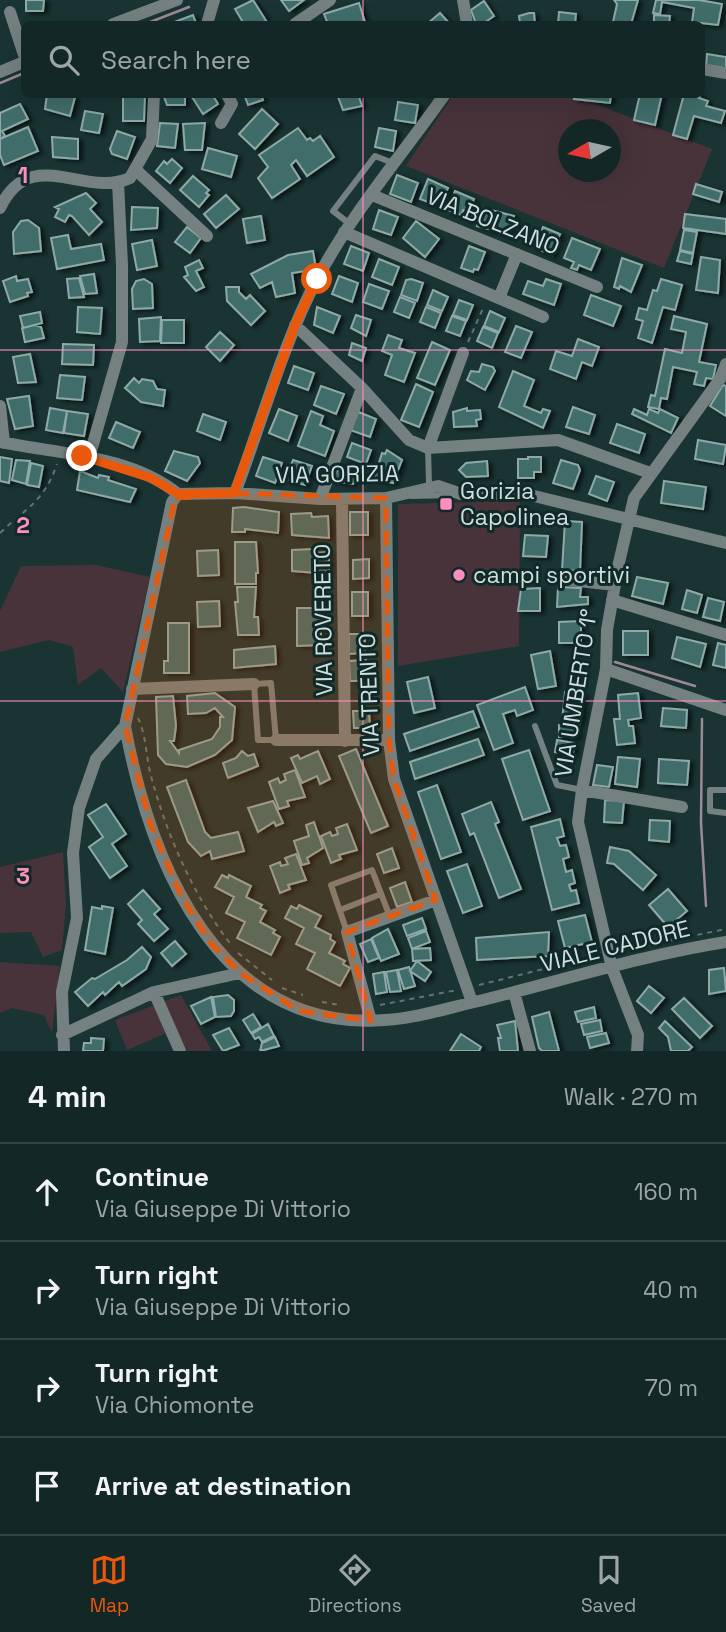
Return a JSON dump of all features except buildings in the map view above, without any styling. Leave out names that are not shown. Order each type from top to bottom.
[{"type":"street","points":[[121,21],[177,0]]},
{"type":"street","points":[[208,21],[214,0]]},
{"type":"street","points":[[299,21],[330,0]]},
{"type":"street","points":[[463,0],[466,21]]},
{"type":"street","points":[[10,12],[21,46]]},
{"type":"street","points":[[0,72],[21,63]]},
{"type":"street","points":[[705,70],[726,73]]},
{"type":"street","points":[[89,458],[122,342],[120,200],[128,177],[152,139],[154,98]]},
{"type":"street","points":[[221,123],[232,104],[229,98]]},
{"type":"street","points":[[234,493],[295,325],[347,228],[396,164],[441,98]]},
{"type":"street","points":[[0,208],[14,187],[36,176],[128,177],[207,236]]},
{"type":"street","name":"VIA BOLZANO","points":[[372,195],[597,286]]},
{"type":"street","points":[[347,228],[543,317]]},
{"type":"street","points":[[494,296],[517,254]]},
{"type":"street","points":[[295,325],[362,388],[409,440],[428,448],[558,440],[650,473]]},
{"type":"street","points":[[428,448],[463,353]]},
{"type":"street","name":"VIA UMBERTO 1°","points":[[637,1051],[638,1035],[612,968],[578,821],[582,790],[606,668],[607,630],[612,600],[628,519],[635,498],[650,473],[723,379],[726,364]]},
{"type":"street","points":[[320,499],[362,388]]},
{"type":"street","points":[[0,406],[2,442],[89,458],[151,478],[178,494],[172,502],[125,726],[96,759],[79,808],[73,852],[77,918],[62,992],[64,1051]]},
{"type":"street","name":"VIA GORIZIA","points":[[178,494],[234,493],[320,499],[386,498],[407,495],[429,485],[461,494],[526,494],[726,543]]},
{"type":"street","name":"VIA TRENTO","points":[[386,498],[389,740],[394,779],[472,1002]]},
{"type":"street","name":"VIA ROVERETO","points":[[342,499],[345,741]]},
{"type":"street","points":[[552,578],[615,585]]},
{"type":"street","points":[[612,600],[726,635]]},
{"type":"street","points":[[606,668],[726,710]]},
{"type":"street","points":[[132,689],[254,684]]},
{"type":"street","name":"VIALE CADORE","points":[[125,726],[135,780],[181,897],[211,944],[240,974],[299,1011],[327,1018],[371,1021],[406,1017],[726,942]]},
{"type":"street","points":[[276,740],[389,740]]},
{"type":"street","points":[[582,790],[682,807]]},
{"type":"street","points":[[371,1021],[347,932],[436,900]]},
{"type":"street","points":[[62,1035],[154,992],[240,974]]},
{"type":"street","points":[[154,992],[180,1051]]},
{"type":"street","name":"VIALE CADORE","points":[[514,992],[530,1051]]},
{"type":"lane","points":[[347,228],[332,211],[375,156],[396,164]]},
{"type":"lane","points":[[428,448],[429,485]]},
{"type":"lane","points":[[407,495],[461,494]]},
{"type":"lane","points":[[271,683],[276,740],[258,740],[254,684],[271,683]]},
{"type":"lane","points":[[536,726],[557,785],[582,790]]},
{"type":"lane","points":[[726,790],[710,790],[710,811],[726,813]]},
{"type":"lane","points":[[347,932],[331,885],[372,870],[390,917]]},
{"type":"lane","points":[[340,910],[381,894]]},
{"type":"path","points":[[463,353],[494,296]]},
{"type":"path","points":[[0,533],[38,502],[50,486],[60,453]]},
{"type":"highlighted area","points":[[235,493],[386,498],[389,740],[394,779],[436,900],[347,932],[371,1021],[299,1011],[240,973],[211,944],[181,896],[150,824],[125,726],[175,498]]},
{"type":"shaded area","points":[[451,98],[580,98],[712,149],[664,268],[406,166]]},
{"type":"shaded area","name":"campi sportivi","points":[[520,501],[519,646],[398,666],[398,504]]},
{"type":"shaded area","points":[[96,565],[150,577],[123,692],[101,668],[78,685],[73,647],[49,640],[0,652],[0,611],[21,566]]},
{"type":"shaded area","points":[[63,852],[66,905],[62,950],[43,957],[31,932],[0,933],[0,867]]},
{"type":"shaded area","points":[[0,962],[60,966],[52,1033],[44,1015],[12,1008],[0,1013]]},
{"type":"shaded area","points":[[181,995],[212,1051],[187,1051],[176,1029],[127,1050],[115,1020]]},
{"type":"waterway","points":[[153,21],[189,7]]},
{"type":"waterway","points":[[0,83],[21,74]]},
{"type":"waterway","points":[[615,662],[695,686]]},
{"type":"waterway","points":[[702,719],[701,823],[706,906]]},
{"type":"place","name":"Gorizia Capolinea","points":[[446,504]]},
{"type":"place","name":"campi sportivi","points":[[459,575]]},
{"type":"route","points":[[82,456],[151,478],[178,494],[234,493],[295,325],[317,279]]}]
